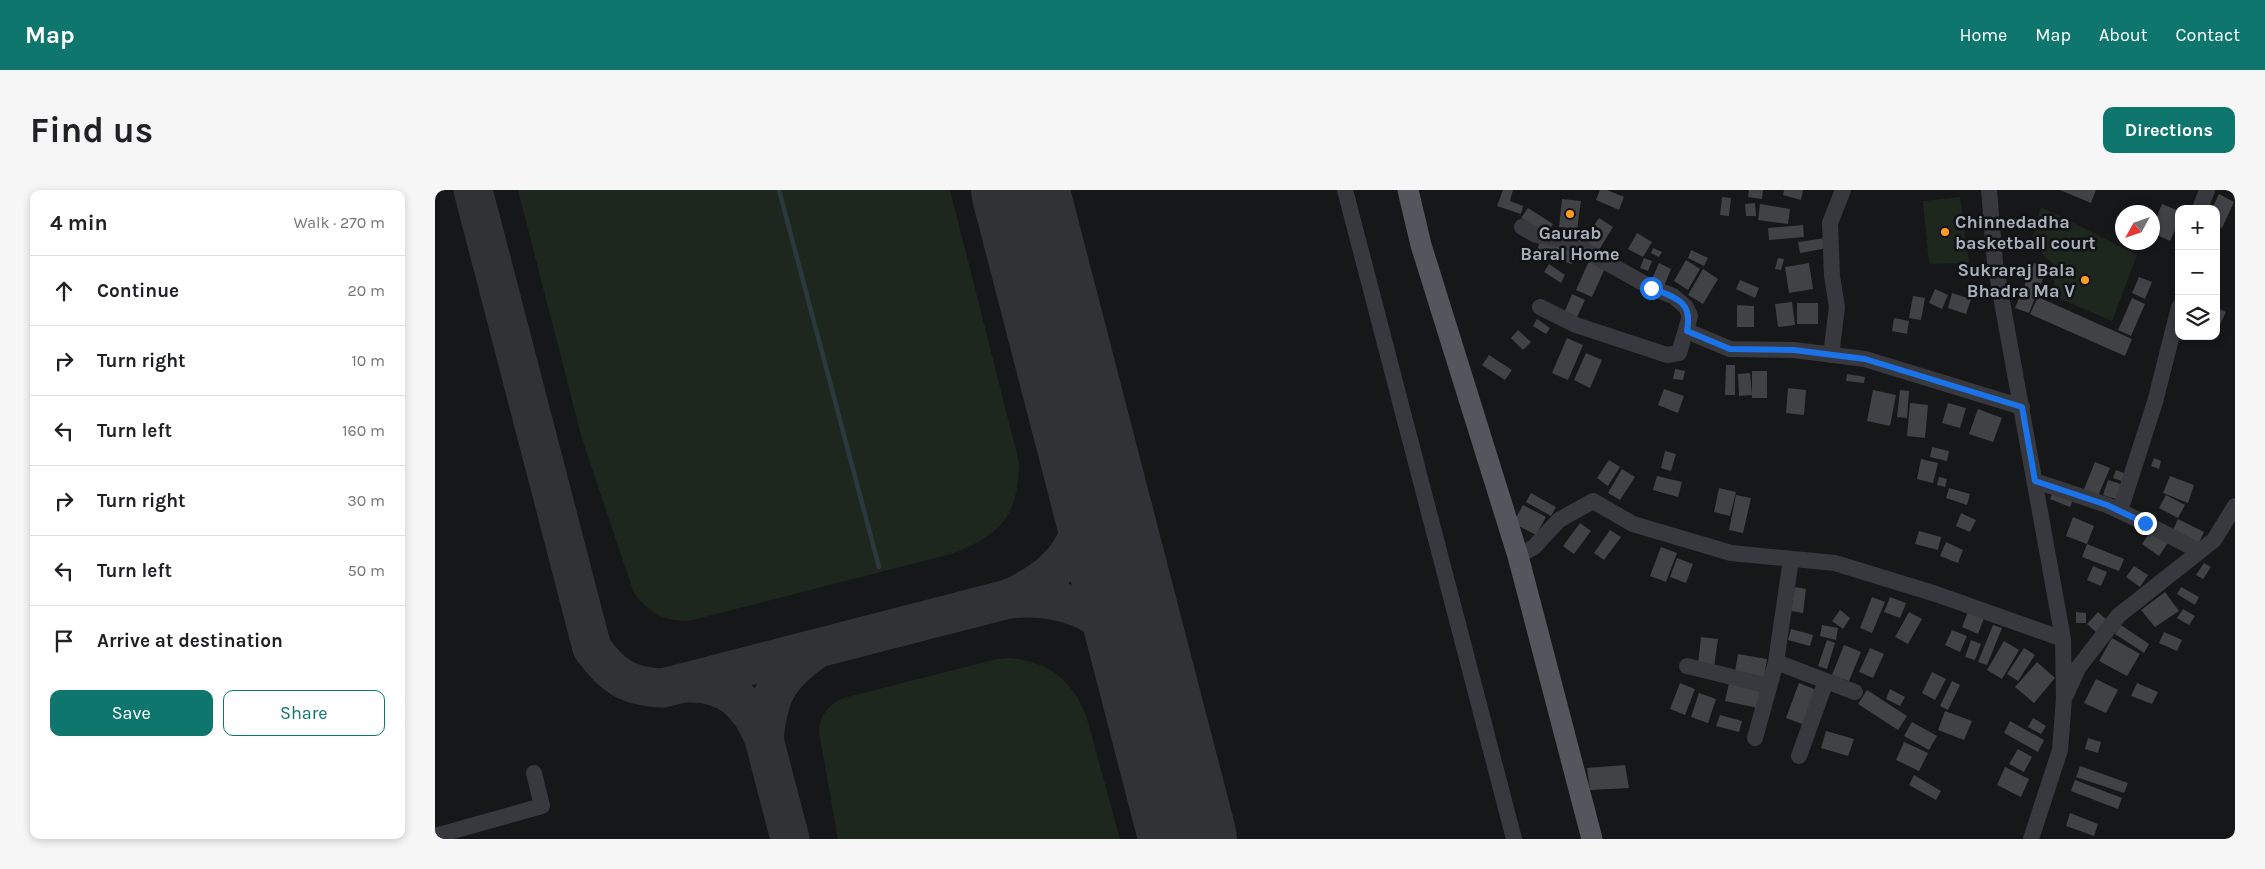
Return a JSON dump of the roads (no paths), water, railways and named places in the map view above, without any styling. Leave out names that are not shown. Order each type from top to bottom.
[{"type":"main road","points":[[1408,190],[1421,245],[1518,556],[1592,839]]},
{"type":"street","points":[[1345,190],[1514,839]]},
{"type":"street","points":[[1831,354],[1837,307],[1832,276],[1830,223],[1843,190]]},
{"type":"street","points":[[1989,190],[1995,263],[2063,639],[2064,699],[2060,750],[2031,839]]},
{"type":"street","points":[[2201,205],[2207,190]]},
{"type":"street","points":[[1522,227],[1536,234],[1568,241],[1651,288],[1673,296],[1686,307],[1689,316],[1687,331],[1679,353],[1667,355],[1576,325],[1540,307]]},
{"type":"street","points":[[2120,511],[2155,402],[2175,323]]},
{"type":"street","points":[[1687,331],[1730,349],[1794,350],[1865,359],[2022,407]]},
{"type":"street","points":[[2035,481],[2120,511],[2199,551]]},
{"type":"street","points":[[1518,556],[1534,547],[1559,520],[1593,501],[1633,524],[1722,551],[1835,563],[1936,594],[2063,639]]},
{"type":"street","points":[[2064,699],[2078,668],[2118,616],[2214,540],[2235,506]]},
{"type":"street","points":[[1755,738],[1776,662],[1791,559]]},
{"type":"street","points":[[1776,662],[1855,692]]},
{"type":"street","points":[[1687,666],[1769,686]]},
{"type":"street","points":[[1799,756],[1826,681]]},
{"type":"street","points":[[435,836],[478,832],[541,806],[534,773]]},
{"type":"waterway","points":[[779,190],[879,567]]},
{"type":"place","name":"Gaurab Baral Home","points":[[1570,214]]},
{"type":"place","name":"Chinnedadha basketball court","points":[[1945,232]]},
{"type":"place","name":"Sukraraj Bala Bhadra Ma V","points":[[2085,280]]}]
